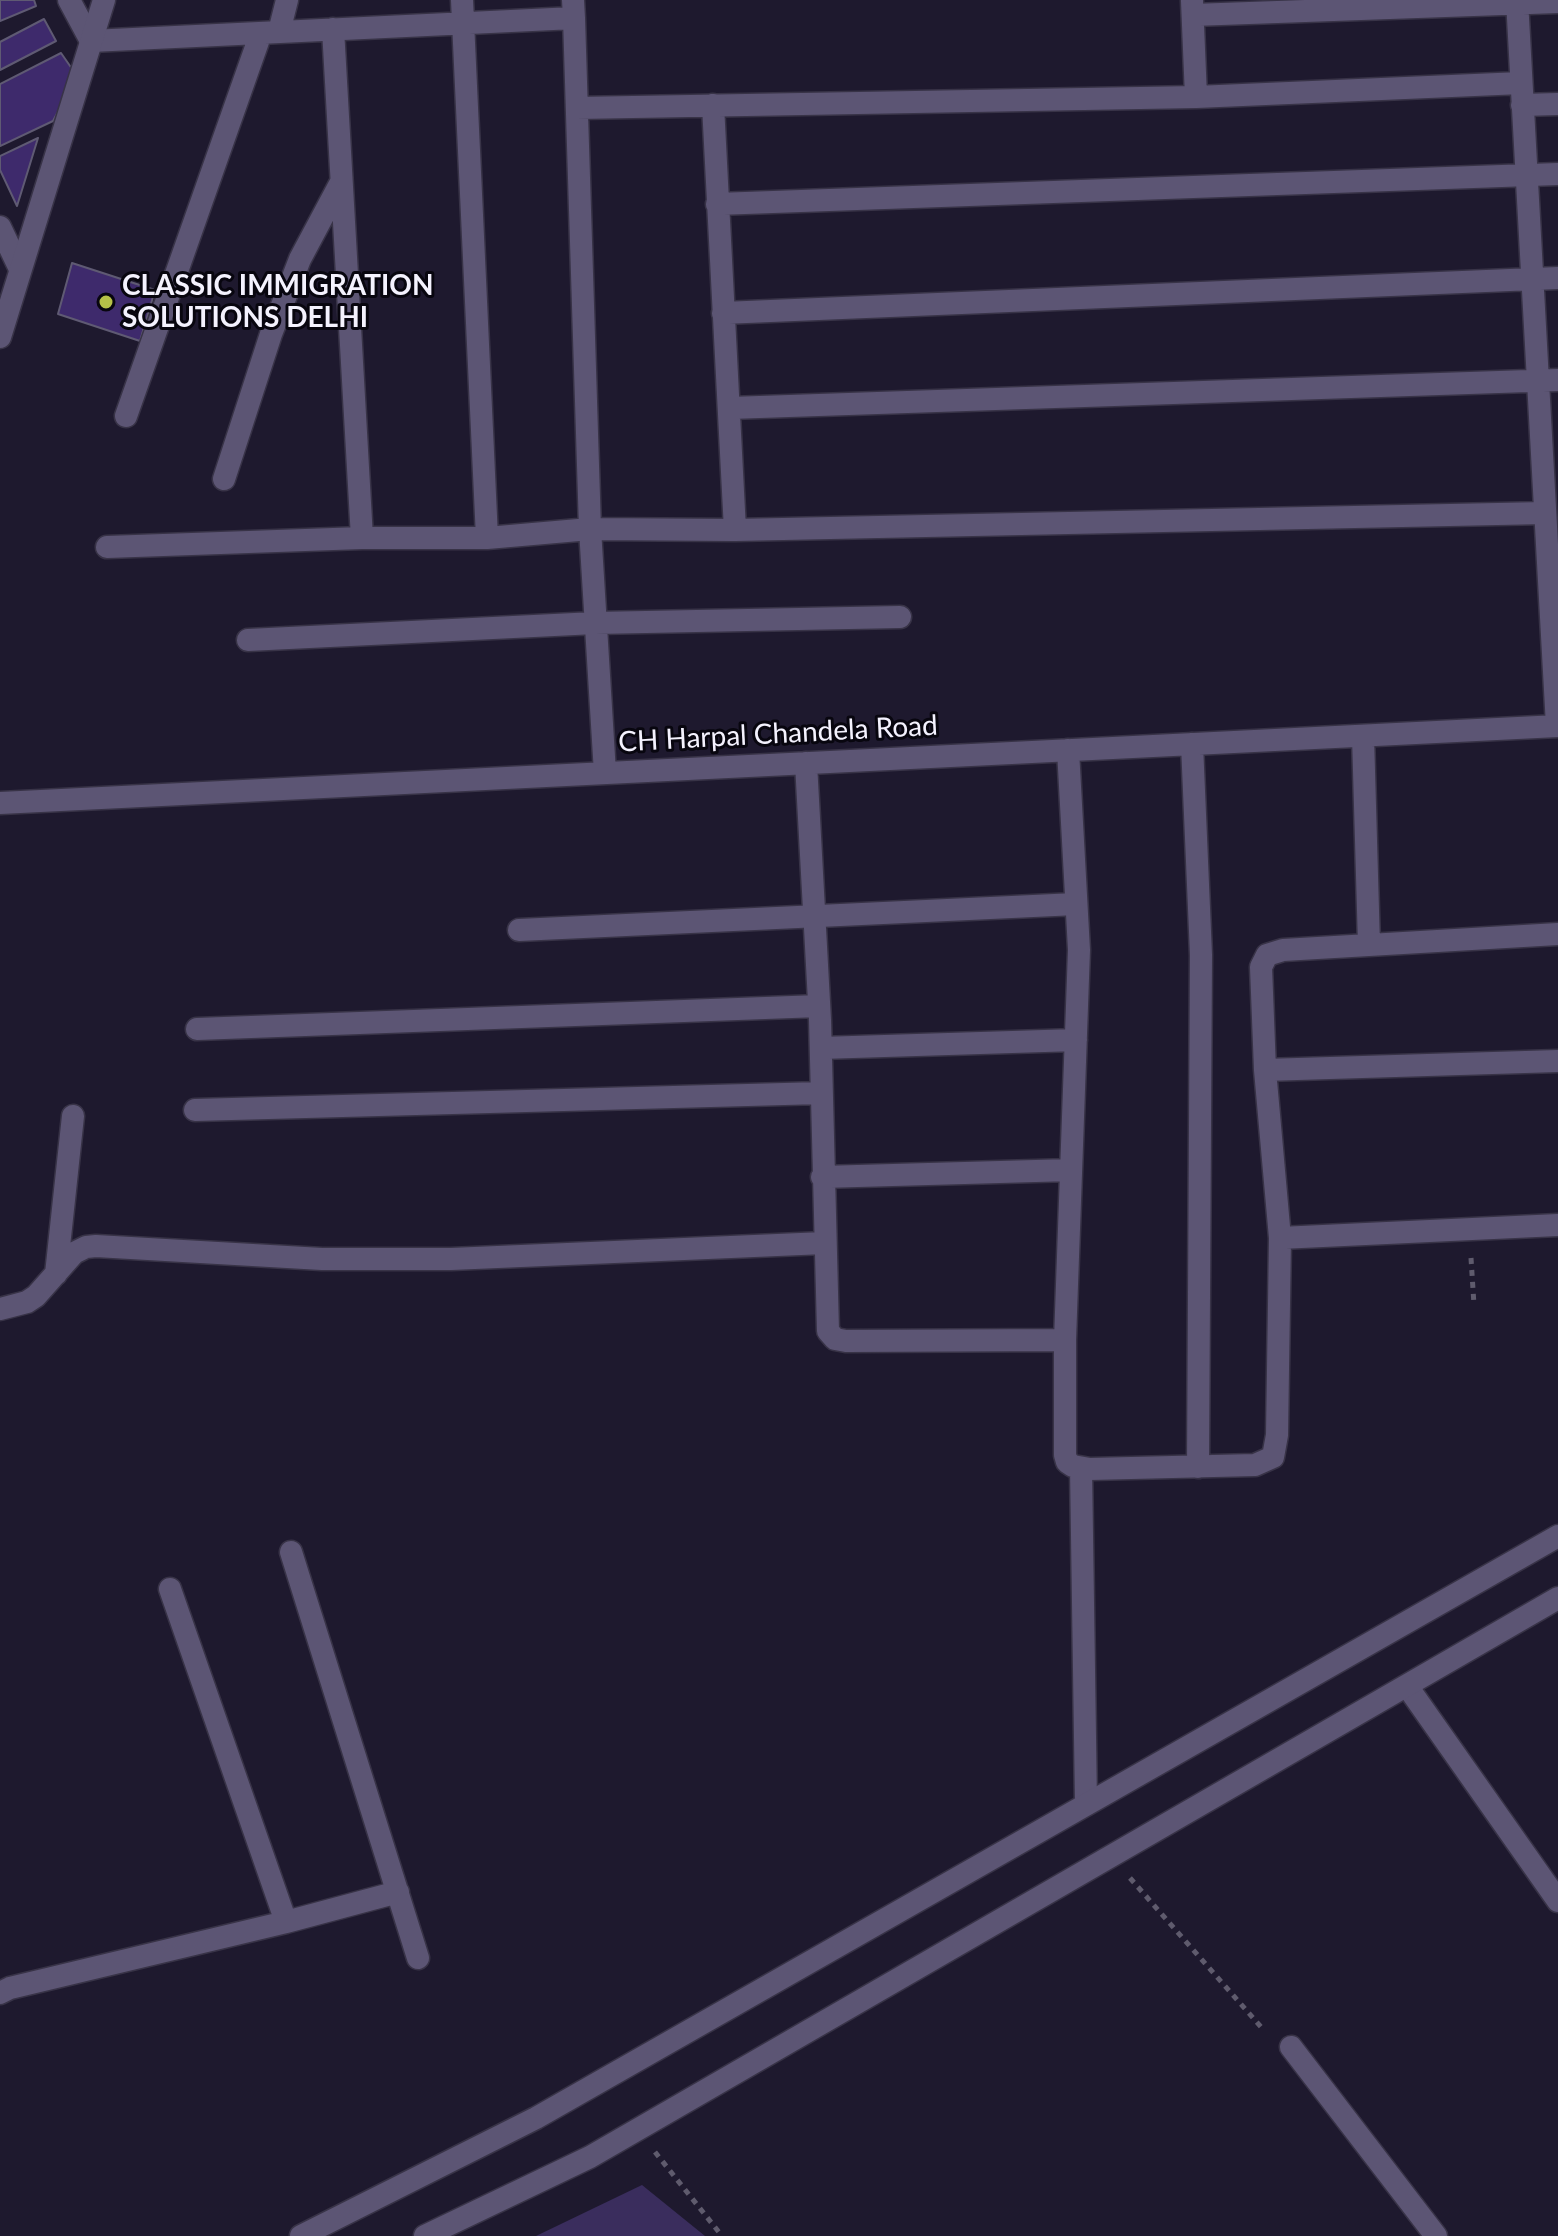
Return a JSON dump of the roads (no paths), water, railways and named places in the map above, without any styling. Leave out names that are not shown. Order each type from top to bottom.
[{"type":"street","points":[[69,0],[91,41]]},
{"type":"street","points":[[0,337],[19,267],[104,0]]},
{"type":"street","points":[[126,416],[270,33],[287,0]]},
{"type":"street","points":[[462,0],[487,538]]},
{"type":"street","points":[[1517,2],[1532,279],[1548,381],[1551,486],[1545,513],[1558,726]]},
{"type":"street","points":[[1196,97],[1193,8],[1558,2]]},
{"type":"street","points":[[91,41],[463,23],[574,9],[590,529],[605,773]]},
{"type":"street","points":[[333,29],[362,538]]},
{"type":"street","points":[[577,108],[1522,94],[1558,104]]},
{"type":"street","points":[[713,105],[735,530]]},
{"type":"street","points":[[717,204],[1558,174]]},
{"type":"street","points":[[224,479],[300,259],[341,183]]},
{"type":"street","points":[[0,227],[19,267]]},
{"type":"street","points":[[723,313],[1558,278]]},
{"type":"street","points":[[730,408],[1548,381]]},
{"type":"street","points":[[107,547],[362,538],[487,538],[590,529],[735,530],[1545,513]]},
{"type":"street","points":[[248,640],[595,623],[900,617]]},
{"type":"street","name":"CH Harpal Chandela Road","points":[[0,803],[1558,726]]},
{"type":"street","points":[[1363,736],[1369,945]]},
{"type":"street","points":[[1192,744],[1201,940],[1198,1467]]},
{"type":"street","points":[[1068,750],[1079,950],[1065,1340],[1065,1455],[1067,1462],[1081,1468],[1255,1465],[1273,1457],[1277,1435],[1280,1238],[1265,1070],[1261,967],[1267,955],[1283,950],[1558,934]]},
{"type":"street","points":[[806,763],[821,1048],[826,1325],[830,1335],[846,1341],[1065,1340]]},
{"type":"street","points":[[519,930],[1076,904]]},
{"type":"street","points":[[197,1029],[819,1006]]},
{"type":"street","points":[[821,1048],[1076,1040]]},
{"type":"street","points":[[1265,1070],[1558,1061]]},
{"type":"street","points":[[195,1110],[821,1093]]},
{"type":"street","points":[[56,1274],[73,1116]]},
{"type":"street","points":[[822,1177],[1071,1170]]},
{"type":"street","points":[[1280,1238],[1558,1225]]},
{"type":"street","points":[[0,1309],[27,1302],[79,1249],[96,1246],[322,1259],[451,1259],[824,1243]]},
{"type":"street","points":[[1081,1468],[1086,1804]]},
{"type":"street","points":[[301,2236],[536,2118],[1558,1536]]},
{"type":"street","points":[[291,1552],[418,1958]]},
{"type":"street","points":[[170,1589],[286,1922]]},
{"type":"street","points":[[425,2236],[590,2157],[1558,1598]]},
{"type":"street","points":[[1407,1686],[1558,1901]]},
{"type":"street","points":[[0,1993],[398,1892]]},
{"type":"street","points":[[1291,2047],[1436,2236]]},
{"type":"place","name":"CLASSIC IMMIGRATION SOLUTIONS DELHI","points":[[106,302]]}]
